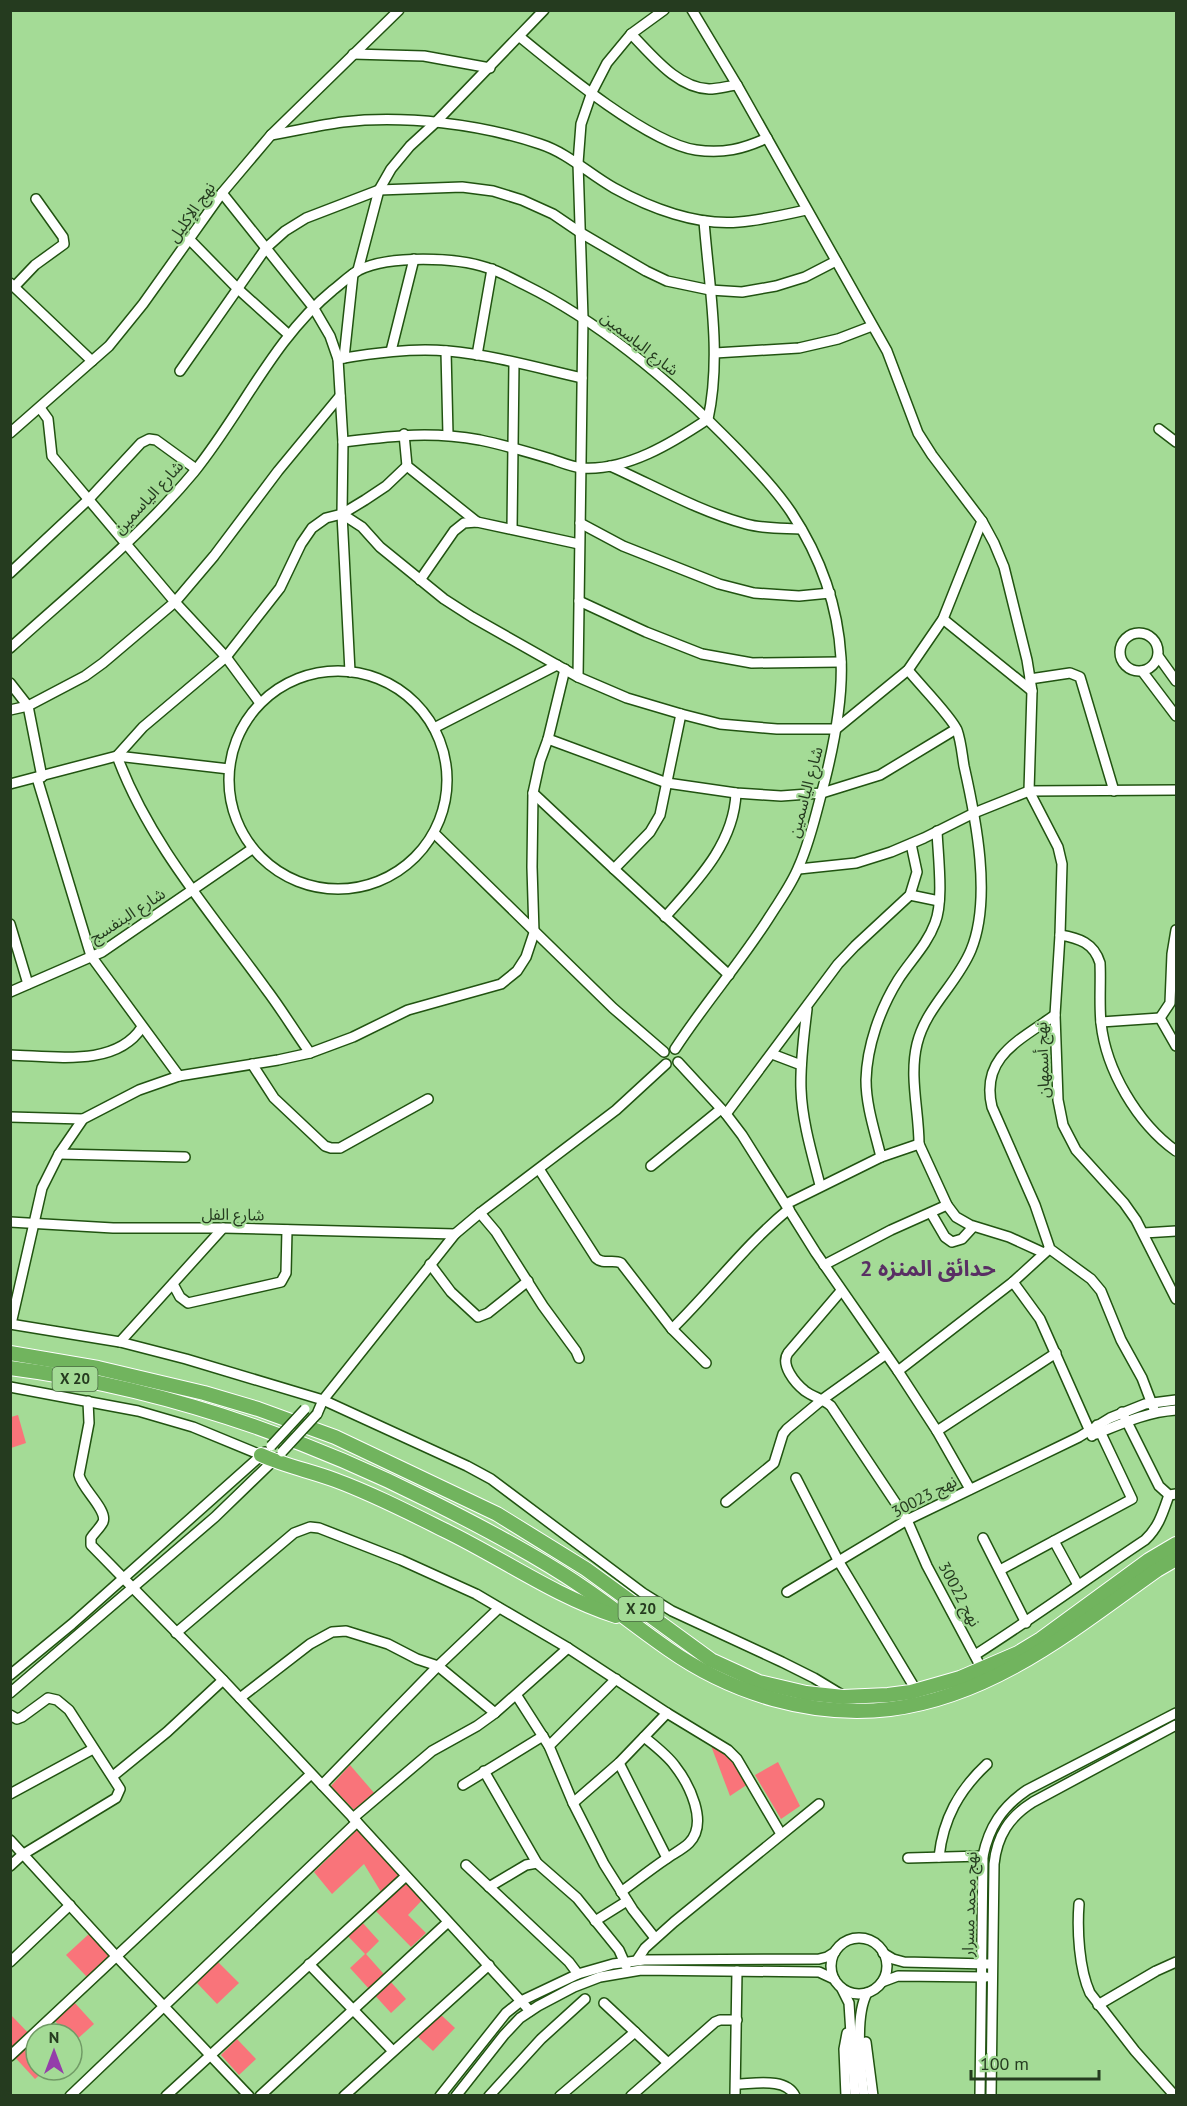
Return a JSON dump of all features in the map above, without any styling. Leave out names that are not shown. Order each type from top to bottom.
[{"type":"highway","name":"X 20","points":[[12,1353],[98,1368],[204,1393],[258,1409],[335,1437],[497,1514],[586,1569],[711,1660],[759,1682],[786,1690],[843,1696],[888,1695],[985,1675],[1025,1662],[1157,1570],[1176,1560]]},
{"type":"highway","name":"X 20","points":[[10,1368],[132,1391],[206,1409],[328,1453],[430,1501],[497,1536],[578,1584],[669,1650],[704,1671],[755,1693],[802,1706],[844,1710],[890,1709],[945,1697],[985,1675],[1041,1638],[1149,1560],[1176,1545]]},
{"type":"highway","points":[[10,1377],[91,1391],[132,1391]]},
{"type":"highway","points":[[272,1453],[375,1496],[448,1532],[563,1595],[631,1621]]},
{"type":"street","name":"نهج الإكليل","points":[[10,433],[109,345],[137,312],[222,193],[271,135],[399,10]]},
{"type":"street","points":[[578,677],[584,318],[578,163],[581,124],[592,92],[607,63],[631,34],[664,10]]},
{"type":"street","points":[[692,10],[737,85],[887,351],[918,433],[982,521],[994,543],[1010,587],[1028,660],[1032,691],[1029,791]]},
{"type":"street","points":[[350,672],[342,514],[341,358],[356,272],[379,190],[410,146],[490,68],[543,11]]},
{"type":"street","points":[[631,34],[665,68],[690,85],[709,89],[737,85]]},
{"type":"street","points":[[520,37],[634,122],[665,139],[694,150],[721,151],[746,148],[767,138]]},
{"type":"street","points":[[353,54],[424,56],[490,68]]},
{"type":"street","points":[[271,135],[344,122],[396,120],[435,123],[509,135],[543,145],[578,163],[615,188],[665,211],[704,221],[738,223],[806,210]]},
{"type":"street","points":[[180,371],[266,248],[285,231],[306,218],[379,190],[462,187],[493,191],[522,200],[554,214],[646,272],[667,281],[710,291],[742,292],[776,286],[805,277],[836,261]]},
{"type":"street","points":[[222,193],[313,307],[341,358]]},
{"type":"street","points":[[36,199],[63,237],[64,244],[34,265],[13,285],[92,361]]},
{"type":"street","points":[[343,442],[404,434],[448,435],[482,441],[581,468],[610,466],[626,462],[651,452],[688,432],[708,419],[713,397],[715,353],[704,221]]},
{"type":"street","points":[[190,240],[288,335]]},
{"type":"street","points":[[391,351],[414,259]]},
{"type":"street","name":"شارع الياسمين","points":[[10,648],[126,544],[161,509],[196,469],[288,335],[313,307],[356,272],[378,264],[414,259],[469,262],[492,269],[542,293],[584,318],[685,398],[760,473],[790,511],[813,550],[830,593],[837,620],[841,662],[836,729],[822,793],[799,869],[755,940],[675,1049]]},
{"type":"street","points":[[477,355],[492,269]]},
{"type":"street","points":[[715,353],[799,348],[838,339],[872,326]]},
{"type":"street","points":[[341,358],[391,351],[446,351],[477,355],[582,378]]},
{"type":"street","points":[[446,351],[448,435]]},
{"type":"street","points":[[512,529],[514,363]]},
{"type":"street","points":[[10,710],[28,706],[64,688],[103,663],[175,602],[340,396]]},
{"type":"street","points":[[40,408],[48,419],[52,456],[175,602],[226,657],[260,704]]},
{"type":"street","points":[[1159,429],[1176,442]]},
{"type":"street","points":[[404,434],[407,466],[477,522]]},
{"type":"street","points":[[10,573],[89,499],[141,443],[149,439],[156,440],[196,469]]},
{"type":"street","points":[[117,756],[143,727],[226,657],[280,588],[300,544],[312,528],[326,518],[342,514],[386,486],[407,466]]},
{"type":"street","points":[[610,466],[687,503],[746,525],[801,529]]},
{"type":"street","points":[[342,514],[362,527],[380,547],[420,580],[472,617],[578,677],[627,698],[681,714],[720,724],[777,729],[836,729],[908,670],[943,619],[982,521]]},
{"type":"street","points":[[420,580],[454,531],[464,523],[477,522],[579,544]]},
{"type":"street","points":[[580,523],[623,546],[719,584],[754,593],[799,596],[830,593]]},
{"type":"street","points":[[579,601],[646,632],[702,654],[752,663],[841,662]]},
{"type":"street","points":[[943,619],[1032,691]]},
{"type":"street","points":[[1141,632],[1148,634],[1158,646],[1158,656],[1152,666],[1143,671],[1130,669],[1121,658],[1122,643],[1126,637],[1141,632]]},
{"type":"street","points":[[1158,656],[1176,681]]},
{"type":"street","points":[[434,728],[561,667]]},
{"type":"street","points":[[561,667],[548,739],[540,761],[533,793],[534,933],[526,957],[517,971],[501,984],[408,1010],[353,1037],[310,1053],[179,1076],[139,1090],[83,1119],[59,1154],[42,1188],[11,1324],[120,1342],[323,1400],[491,1479],[643,1593],[672,1611],[782,1662],[843,1696]]},
{"type":"street","points":[[908,670],[956,729],[974,813],[981,909],[978,929],[964,964],[929,1014],[916,1044],[914,1063],[920,1144],[947,1205],[956,1217],[973,1227],[1047,1251],[1091,1279],[1101,1292],[1155,1412]]},
{"type":"street","points":[[1143,671],[1176,716]]},
{"type":"street","points":[[325,672],[350,672],[374,677],[396,688],[416,703],[434,728],[445,756],[448,780],[445,804],[434,833],[416,858],[397,873],[375,884],[351,889],[326,889],[302,884],[270,866],[252,849],[234,817],[229,793],[229,769],[239,733],[260,704],[279,688],[302,677],[325,672]]},
{"type":"street","points":[[1030,680],[1070,673],[1080,677],[1114,791]]},
{"type":"street","points":[[10,683],[28,706],[39,777],[91,956],[179,1076]]},
{"type":"street","points":[[614,869],[658,820],[664,801],[681,714]]},
{"type":"street","points":[[548,739],[667,783],[736,793],[781,796],[822,793],[880,775],[956,729]]},
{"type":"street","points":[[117,756],[140,808],[192,890],[267,990],[310,1053]]},
{"type":"street","points":[[10,784],[117,756],[229,769]]},
{"type":"street","points":[[799,869],[856,862],[911,844],[974,813],[1029,791],[1176,790]]},
{"type":"street","name":"نهج أسمهان","points":[[1029,791],[1060,855],[1060,935],[1055,1015],[1058,1100],[1063,1125],[1076,1150],[1124,1203],[1143,1233],[1176,1299]]},
{"type":"street","points":[[533,793],[729,975]]},
{"type":"street","points":[[665,917],[717,853],[732,822],[736,793]]},
{"type":"street","points":[[881,1157],[869,1107],[866,1080],[872,1045],[880,1015],[891,991],[928,941],[936,922],[939,901],[937,831]]},
{"type":"street","points":[[434,833],[534,933],[613,1008],[664,1052]]},
{"type":"street","points":[[651,1166],[724,1112],[855,946],[910,895],[917,872],[911,844]]},
{"type":"street","name":"شارع البنفسج","points":[[10,992],[91,956],[131,932],[252,849]]},
{"type":"street","points":[[910,895],[939,901]]},
{"type":"street","points":[[10,924],[28,984]]},
{"type":"street","points":[[1101,1023],[1160,1018],[1173,1005],[1172,954],[1176,930]]},
{"type":"street","points":[[1060,935],[1086,942],[1098,955],[1101,1023],[1110,1060],[1127,1094],[1150,1127],[1176,1150]]},
{"type":"street","points":[[807,1006],[801,1065],[801,1092],[806,1132],[820,1185]]},
{"type":"street","points":[[1047,1251],[1035,1205],[992,1107],[989,1082],[996,1062],[1013,1045],[1055,1015]]},
{"type":"street","points":[[1160,1018],[1176,1046]]},
{"type":"street","points":[[10,1055],[84,1056],[107,1053],[129,1043],[142,1027]]},
{"type":"street","points":[[669,1048],[675,1049],[680,1055],[678,1062],[672,1066],[666,1064],[662,1058],[664,1052],[669,1048]]},
{"type":"street","points":[[772,1054],[801,1065]]},
{"type":"street","points":[[678,1062],[742,1134],[841,1291],[937,1431],[970,1489]]},
{"type":"street","points":[[252,1064],[274,1098],[325,1146],[331,1148],[340,1148],[428,1099]]},
{"type":"street","points":[[10,1675],[317,1414],[323,1400],[455,1234],[616,1110],[666,1064]]},
{"type":"street","points":[[10,1117],[83,1119]]},
{"type":"street","points":[[672,1329],[700,1302],[750,1244],[788,1206],[820,1185],[881,1157],[920,1144]]},
{"type":"street","points":[[59,1154],[185,1157]]},
{"type":"street","points":[[539,1169],[596,1258],[603,1262],[621,1263],[672,1329],[706,1363]]},
{"type":"street","points":[[824,1265],[891,1230],[947,1205]]},
{"type":"street","points":[[480,1213],[579,1358]]},
{"type":"street","points":[[931,1213],[945,1237],[952,1242],[962,1239],[973,1227]]},
{"type":"street","name":"شارع الفل","points":[[10,1222],[123,1228],[223,1228],[455,1234]]},
{"type":"street","points":[[120,1342],[223,1228]]},
{"type":"street","points":[[173,1284],[180,1297],[188,1303],[281,1282],[286,1273],[287,1230]]},
{"type":"street","points":[[1143,1233],[1176,1231]]},
{"type":"street","points":[[898,1371],[1013,1282],[1047,1251]]},
{"type":"street","points":[[430,1264],[451,1292],[478,1317],[488,1313],[528,1281]]},
{"type":"street","points":[[1000,1570],[1132,1499],[1040,1319],[1013,1282]]},
{"type":"street","name":"نهج 30022","points":[[841,1291],[785,1357],[787,1369],[801,1387],[831,1406],[908,1520],[927,1566],[985,1675]]},
{"type":"street","points":[[937,1431],[1056,1353]]},
{"type":"street","points":[[726,1502],[777,1459],[783,1434],[823,1399],[886,1354]]},
{"type":"street","points":[[10,1387],[138,1411],[272,1453]]},
{"type":"street","points":[[10,1693],[215,1517],[272,1453],[305,1409],[323,1400]]},
{"type":"street","name":"نهج 30023","points":[[787,1592],[908,1520],[970,1489],[1152,1402],[1176,1400]]},
{"type":"street","points":[[88,1401],[89,1423],[79,1475],[80,1482],[102,1510],[104,1517],[90,1541],[91,1545],[355,1820],[530,2011]]},
{"type":"street","name":"نهج 30023","points":[[1123,1417],[1176,1410]]},
{"type":"street","points":[[975,1655],[1026,1623],[1153,1533],[1172,1494],[1159,1486],[1123,1417]]},
{"type":"street","points":[[796,1478],[839,1562],[916,1690]]},
{"type":"street","points":[[176,1633],[284,1540],[302,1529],[319,1528],[401,1560],[476,1594],[568,1648],[733,1754],[781,1834]]},
{"type":"street","points":[[982,1538],[1026,1623]]},
{"type":"street","points":[[1054,1541],[1078,1585]]},
{"type":"street","points":[[322,1785],[438,1666],[499,1608]]},
{"type":"street","points":[[240,1698],[310,1644],[332,1632],[346,1631],[368,1637],[438,1666],[495,1713]]},
{"type":"street","points":[[70,2096],[355,1820],[432,1750],[477,1726],[495,1713],[517,1696],[568,1648]]},
{"type":"street","points":[[549,1746],[616,1679]]},
{"type":"street","points":[[113,1776],[167,1732],[223,1680]]},
{"type":"street","points":[[517,1696],[549,1746],[573,1803],[604,1864],[627,1901],[655,1938]]},
{"type":"street","points":[[10,1715],[16,1719],[48,1698],[57,1700],[69,1710],[120,1789],[119,1796],[22,1855],[10,1866]]},
{"type":"street","points":[[573,1803],[619,1763],[667,1713]]},
{"type":"street","name":"نهج محمد مسرار","points":[[980,2096],[983,1856],[988,1836],[997,1818],[1015,1798],[1026,1790],[1176,1713]]},
{"type":"street","name":"نهج محمد مسرار","points":[[991,2096],[996,1852],[999,1839],[1013,1818],[1033,1802],[1176,1725]]},
{"type":"street","points":[[463,1785],[543,1736]]},
{"type":"street","points":[[621,1892],[689,1843],[696,1831],[698,1818],[686,1782],[663,1752],[644,1737]]},
{"type":"street","points":[[10,1794],[93,1749]]},
{"type":"street","points":[[619,1763],[667,1858]]},
{"type":"street","points":[[939,1857],[946,1822],[953,1806],[974,1776],[987,1764]]},
{"type":"street","points":[[484,1771],[537,1863],[577,1898],[619,1950],[626,1967]]},
{"type":"street","points":[[10,2056],[311,1774]]},
{"type":"street","points":[[456,2096],[504,2035],[530,2011],[637,1960],[642,1951],[655,1938],[819,1804]]},
{"type":"street","points":[[10,1840],[249,2096]]},
{"type":"street","points":[[908,1858],[983,1856]]},
{"type":"street","points":[[489,1887],[526,1864],[537,1863]]},
{"type":"street","points":[[466,1865],[569,1962],[578,1974]]},
{"type":"street","points":[[166,2096],[406,1876]]},
{"type":"street","points":[[595,1921],[627,1901]]},
{"type":"street","points":[[1078,1904],[1078,1928],[1086,1984],[1098,2005],[1173,2092]]},
{"type":"street","points":[[10,1962],[70,1905]]},
{"type":"street","points":[[260,2096],[448,1922]]},
{"type":"street","points":[[637,1960],[819,1959],[827,1957],[850,1940],[863,1939],[875,1944],[893,1959],[904,1962],[993,1965]]},
{"type":"street","points":[[834,1979],[831,1962],[835,1952]]},
{"type":"street","points":[[882,1982],[887,1965],[883,1953]]},
{"type":"street","points":[[1098,2005],[1176,1962]]},
{"type":"street","points":[[309,1965],[392,2050]]},
{"type":"street","points":[[344,2096],[392,2050],[489,1965]]},
{"type":"street","points":[[440,2096],[499,2020],[521,2001],[578,1974],[626,1967],[819,1972],[834,1979],[849,2003],[856,2026],[864,2096]]},
{"type":"street","points":[[735,2096],[737,1971]]},
{"type":"street","points":[[842,1989],[854,1994],[867,1993],[882,1982],[898,1976],[993,1977]]},
{"type":"street","points":[[855,2096],[856,2026],[867,1993]]},
{"type":"street","points":[[503,2096],[492,2092],[541,2039],[585,2000]]},
{"type":"street","points":[[604,2003],[668,2063]]},
{"type":"street","points":[[631,2096],[717,2020],[737,2020]]},
{"type":"street","points":[[846,2096],[844,2049],[846,2037],[856,2026]]},
{"type":"street","points":[[856,2026],[866,2043],[873,2096]]},
{"type":"street","points":[[560,2096],[635,2032]]},
{"type":"street","points":[[736,2084],[784,2085],[792,2090],[795,2096]]},
{"type":"shaded area","points":[[18,1415],[26,1443],[11,1448],[11,1417]]},
{"type":"shaded area","points":[[710,1743],[729,1751],[748,1784],[730,1796]]},
{"type":"shaded area","points":[[778,1762],[800,1806],[781,1819],[755,1775]]},
{"type":"shaded area","points":[[350,1765],[375,1794],[355,1811],[331,1786]]},
{"type":"shaded area","points":[[358,1829],[424,1898],[408,1915],[426,1933],[411,1947],[369,1904],[381,1892],[364,1864],[332,1894],[314,1872]]},
{"type":"shaded area","points":[[361,1921],[379,1941],[366,1954],[406,1999],[391,2013],[350,1968],[365,1954],[347,1935]]},
{"type":"shaded area","points":[[90,1933],[111,1956],[87,1977],[66,1955]]},
{"type":"shaded area","points":[[218,1962],[239,1983],[217,2004],[197,1983]]},
{"type":"shaded area","points":[[74,2002],[94,2024],[84,2033],[84,2022],[56,2022],[54,2020]]},
{"type":"shaded area","points":[[439,2013],[455,2028],[433,2051],[417,2036]]},
{"type":"shaded area","points":[[10,2014],[24,2029],[24,2067],[11,2053]]},
{"type":"shaded area","points":[[237,2039],[256,2059],[239,2075],[221,2055]]},
{"type":"district","name":"حدائق المنزه 2","points":[[928,1268]]}]
